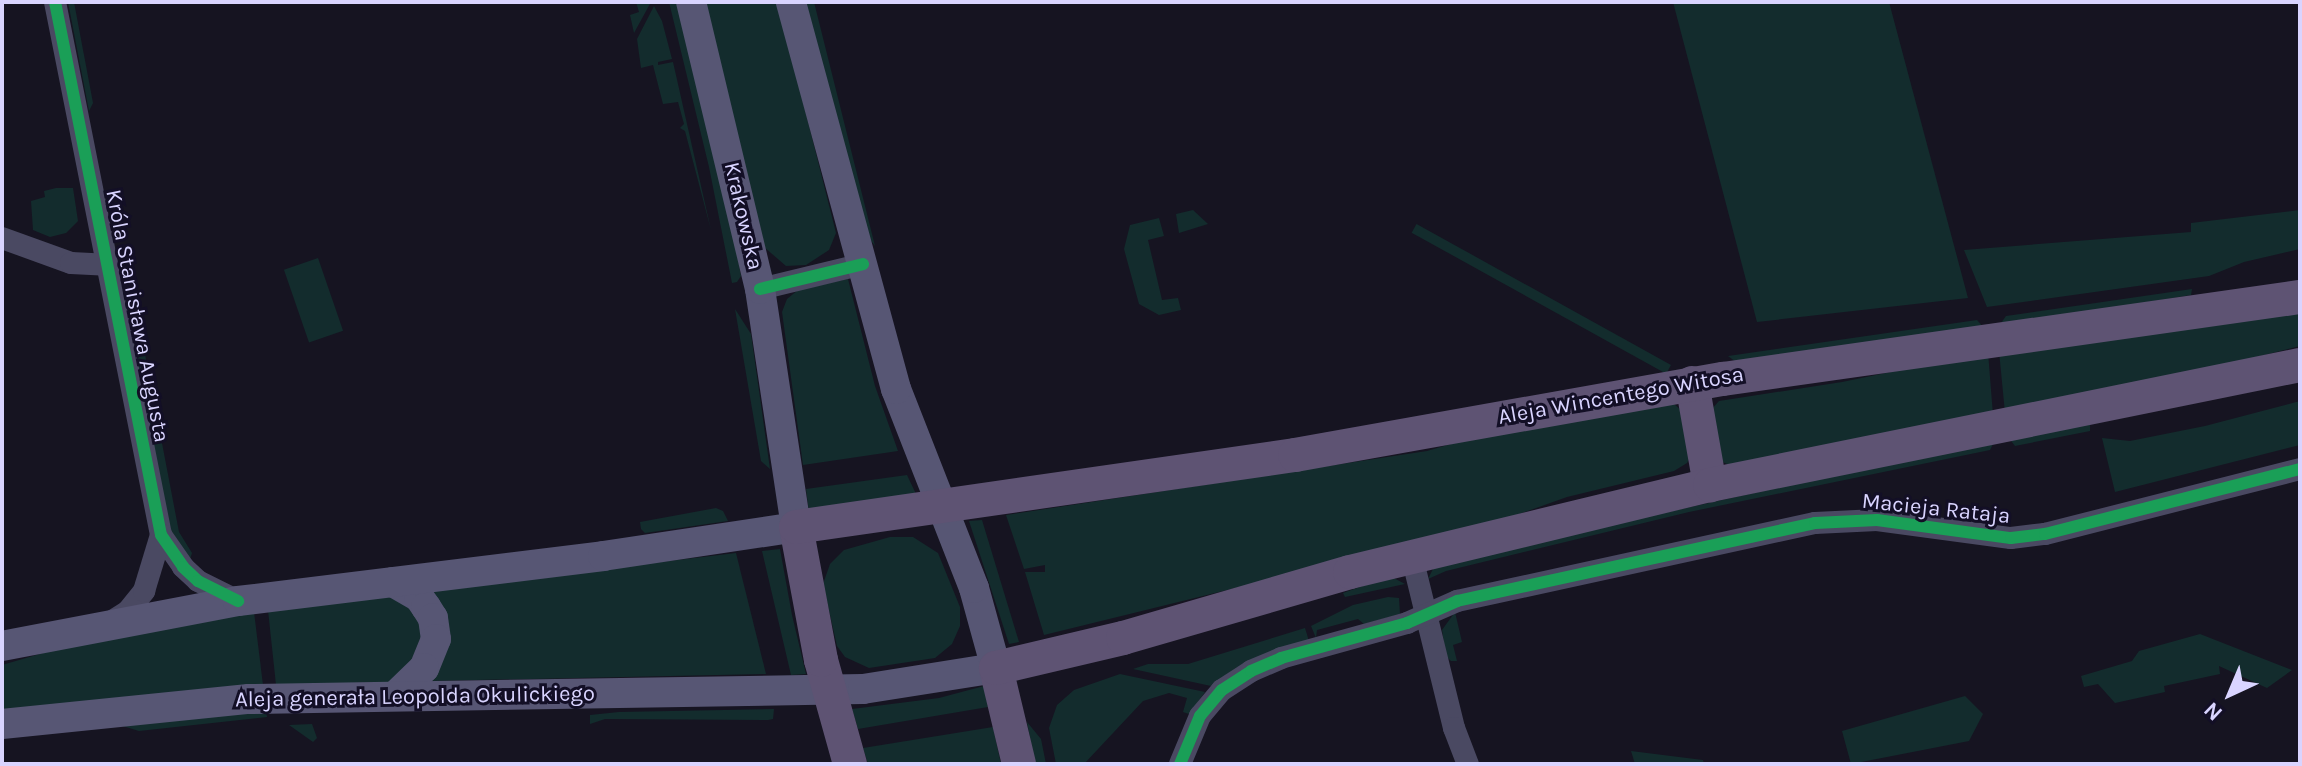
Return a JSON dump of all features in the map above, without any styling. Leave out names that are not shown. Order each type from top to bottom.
[{"type":"main road","name":"Krakowska","points":[[691,2],[760,289],[796,527]]},
{"type":"main road","points":[[791,2],[902,409],[974,588],[1019,764]]},
{"type":"main road","name":"Aleja Wincentego Witosa","points":[[796,527],[1295,455],[1692,383],[2300,297]]},
{"type":"main road","points":[[996,668],[1123,638],[1412,557],[1710,485],[2300,365]]},
{"type":"main road","points":[[1692,383],[1710,485]]},
{"type":"main road","points":[[2,646],[238,601],[796,527],[809,608],[850,764]]},
{"type":"main road","points":[[393,582],[419,597],[433,618],[436,639],[424,668],[397,694]]},
{"type":"main road","name":"Aleja generała Leopolda Okulickiego","points":[[2,724],[249,699],[397,694],[829,691],[902,684],[996,668]]},
{"type":"street","name":"Króla Stanisława Augusta","points":[[55,2],[161,535],[183,567],[198,581],[238,601]]},
{"type":"street","points":[[2,238],[71,263],[106,265]]},
{"type":"street","points":[[760,289],[863,264]]},
{"type":"street","name":"Macieja Rataja","points":[[1180,764],[1200,716],[1222,690],[1251,671],[1281,658],[1427,616],[1457,601],[1815,523],[1877,520],[2011,538],[2045,534],[2300,469]]},
{"type":"street","name":"Króla Stanisława Augusta","points":[[104,626],[128,611],[144,591],[155,564],[161,535]]},
{"type":"street","points":[[1412,557],[1454,728],[1468,764]]},
{"type":"green space","points":[[68,2],[74,2],[93,103],[89,111]]},
{"type":"green space","points":[[636,2],[651,2],[634,33],[630,15],[639,12]]},
{"type":"green space","points":[[669,2],[677,2],[732,225],[741,276],[737,282],[732,283],[709,167]]},
{"type":"green space","points":[[704,2],[778,2],[836,233],[829,250],[806,265],[786,266],[764,247]]},
{"type":"green space","points":[[803,2],[814,2],[875,246],[869,238]]},
{"type":"green space","points":[[1673,2],[1889,2],[1968,298],[1757,322]]},
{"type":"green space","points":[[654,6],[662,21],[672,59],[658,62],[658,65],[673,62],[711,230],[685,131],[680,128],[684,124],[678,102],[663,104],[653,65],[641,68],[637,39]]},
{"type":"green space","points":[[73,188],[78,221],[66,233],[50,237],[33,230],[31,201],[45,197],[44,191]]},
{"type":"green space","points":[[1193,210],[1208,224],[1179,233],[1176,214]]},
{"type":"green space","points":[[2300,210],[2300,249],[2244,262],[2209,276],[1987,307],[1964,250],[2191,232],[2191,223]]},
{"type":"green space","points":[[1159,218],[1164,236],[1148,240],[1162,300],[1178,298],[1181,310],[1159,315],[1139,304],[1124,249],[1130,225]]},
{"type":"green space","points":[[1416,224],[1671,365],[1666,374],[1412,233]]},
{"type":"green space","points":[[318,258],[343,331],[309,343],[284,270]]},
{"type":"green space","points":[[848,279],[875,386],[898,451],[803,465],[782,312],[787,299],[798,290]]},
{"type":"green space","points":[[2192,289],[2191,295],[1998,327],[2006,316]]},
{"type":"green space","points":[[2300,308],[2300,346],[2143,386],[2005,413],[1999,351]]},
{"type":"green space","points":[[735,309],[751,334],[770,469],[761,461]]},
{"type":"green space","points":[[1977,320],[1985,329],[1736,362],[1728,356]]},
{"type":"green space","points":[[144,349],[179,532],[192,553],[190,559],[170,533],[137,360]]},
{"type":"green space","points":[[1988,352],[1993,415],[1732,466],[1720,461],[1711,410],[1719,401],[1842,382]]},
{"type":"green space","points":[[2300,401],[2300,445],[2115,492],[2102,438],[2130,441],[2205,426]]},
{"type":"green space","points":[[1674,404],[1681,410],[1692,453],[1687,463],[1674,471],[1567,497],[1480,528],[1044,635],[1025,572],[1045,572],[1045,565],[1024,569],[1006,515],[1427,451],[1509,427]]},
{"type":"green space","points":[[2090,424],[2090,431],[2015,446],[2008,437]]},
{"type":"green space","points":[[1995,440],[1990,450],[1689,512],[1446,571],[1428,579],[1436,563]]},
{"type":"green space","points":[[907,475],[916,494],[809,512],[806,489]]},
{"type":"green space","points":[[716,508],[723,511],[728,521],[645,533],[641,529],[640,522]]},
{"type":"green space","points":[[982,520],[1019,642],[1009,644],[969,521]]},
{"type":"green space","points":[[890,537],[913,537],[938,553],[960,607],[960,626],[952,644],[935,658],[869,668],[845,657],[837,646],[823,584],[830,564],[844,550]]},
{"type":"green space","points":[[780,549],[806,674],[791,675],[762,551]]},
{"type":"green space","points":[[736,553],[766,674],[430,681],[426,590]]},
{"type":"green space","points":[[1390,576],[1405,584],[1345,597],[1343,593]]},
{"type":"green space","points":[[398,595],[424,622],[421,655],[390,682],[276,685],[268,610]]},
{"type":"green space","points":[[1388,597],[1399,598],[1400,614],[1364,624],[1358,619],[1317,630],[1316,638],[1311,626],[1353,605]]},
{"type":"green space","points":[[254,612],[263,685],[2,712],[2,665],[67,646]]},
{"type":"green space","points":[[1455,612],[1462,642],[1453,645],[1457,661],[1451,661],[1446,656],[1442,630]]},
{"type":"green space","points":[[1305,628],[1309,641],[1236,668],[1211,686],[1133,669],[1148,664],[1188,664]]},
{"type":"green space","points":[[2200,634],[2292,670],[2267,688],[2219,666],[2220,674],[2164,686],[2165,692],[2115,703],[2098,684],[2084,687],[2081,676],[2132,661],[2139,651]]},
{"type":"green space","points":[[1120,674],[1205,692],[1189,714],[1183,712],[1187,698],[1169,693],[1143,701],[1084,764],[1056,764],[1049,728],[1057,705],[1074,690]]},
{"type":"green space","points":[[984,686],[988,707],[858,729],[852,709],[939,698]]},
{"type":"green space","points":[[1965,696],[1983,714],[1969,741],[1851,764],[1842,731]]},
{"type":"green space","points":[[774,709],[773,719],[768,720],[605,719],[590,724],[590,715],[619,712]]},
{"type":"green space","points":[[266,710],[267,717],[139,731],[116,724]]},
{"type":"green space","points":[[1027,722],[1041,739],[1046,764],[1035,764]]},
{"type":"green space","points":[[312,724],[317,738],[313,742],[289,725]]},
{"type":"green space","points":[[993,727],[1001,764],[868,764],[863,748]]},
{"type":"green space","points":[[1631,751],[1703,760],[1704,764],[1635,764]]},
{"type":"cycle path","points":[[55,2],[161,535],[183,567],[198,581],[238,601]]},
{"type":"cycle path","points":[[760,289],[863,264]]},
{"type":"cycle path","points":[[1180,764],[1200,716],[1222,690],[1251,671],[1281,658],[1407,623],[1457,601],[1815,523],[1877,520],[2011,538],[2045,534],[2300,469]]}]
